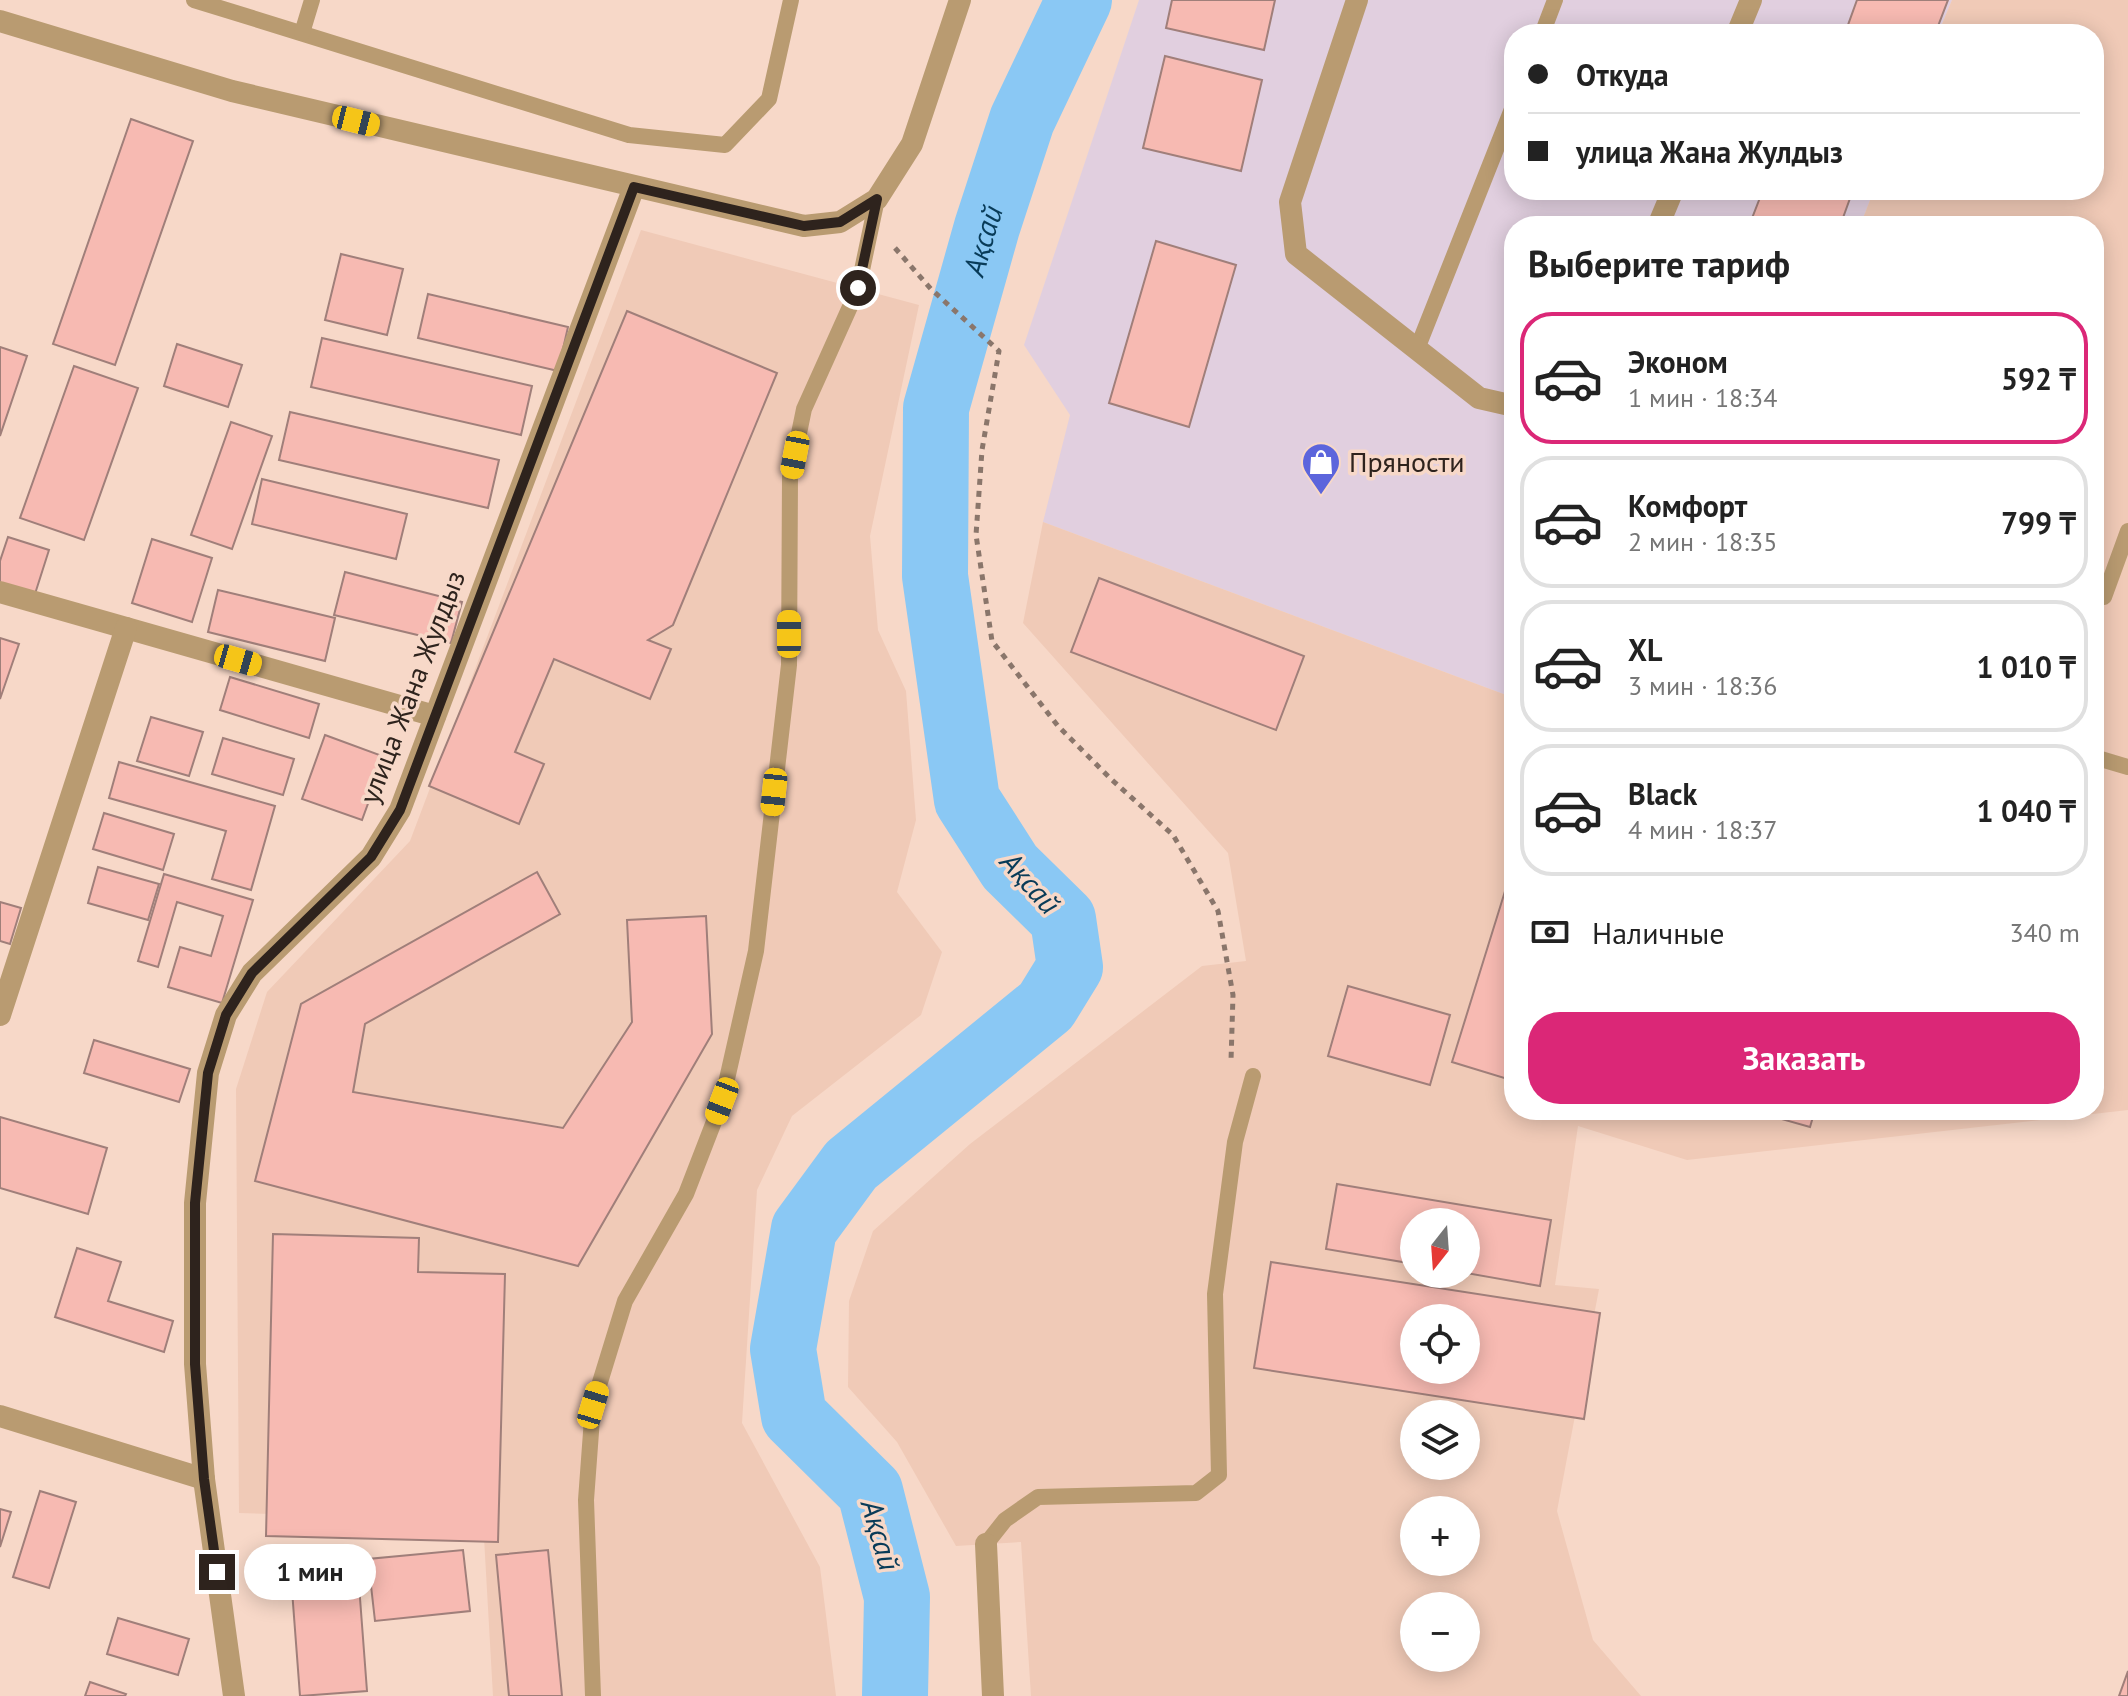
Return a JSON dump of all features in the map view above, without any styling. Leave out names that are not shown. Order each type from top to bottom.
[{"type":"street","points":[[0,21],[232,91],[804,226],[840,222],[877,199],[912,144],[960,0]]},
{"type":"street","points":[[1357,0],[1290,202],[1296,254],[1479,398],[1504,404]]},
{"type":"street","points":[[1741,24],[1751,0]]},
{"type":"street","name":"улица Жана Жулдыз","points":[[234,1696],[204,1479],[195,1364],[195,1203],[208,1073],[226,1015],[252,973],[371,857],[400,810],[634,187]]},
{"type":"street","points":[[0,592],[435,716]]},
{"type":"street","points":[[0,1015],[126,628]]},
{"type":"street","points":[[0,1416],[204,1479]]},
{"type":"street","points":[[986,1544],[993,1696]]},
{"type":"lane","points":[[194,0],[629,135],[725,145],[769,99],[791,0]]},
{"type":"lane","points":[[302,33],[312,0]]},
{"type":"lane","points":[[1546,24],[1555,0]]},
{"type":"lane","points":[[1417,349],[1504,129]]},
{"type":"lane","points":[[593,1696],[586,1500],[593,1405],[625,1301],[686,1194],[722,1101],[756,951],[789,665],[790,477],[804,409],[858,289],[877,199]]},
{"type":"lane","points":[[2104,597],[2128,531]]},
{"type":"lane","points":[[2104,760],[2128,767]]},
{"type":"lane","points":[[986,1544],[1005,1520],[1038,1497],[1196,1493],[1219,1475],[1215,1294],[1235,1142],[1253,1076]]},
{"type":"path","points":[[873,223],[931,289],[999,351],[982,450],[976,535],[992,641],[1058,726],[1173,835],[1218,911],[1233,995],[1231,1068]]},
{"type":"shaded area","points":[[1139,0],[1952,0],[1942,24],[1504,24],[1504,200],[1870,200],[1864,216],[1504,216],[1504,694],[1043,522],[1070,415],[1024,345]]},
{"type":"shaded area","points":[[1952,0],[2128,0],[2128,1110],[2104,1113],[2104,216],[1864,216],[1870,200],[2104,200],[2104,24],[1942,24]]},
{"type":"shaded area","points":[[641,230],[919,305],[870,536],[878,630],[906,691],[916,820],[897,892],[942,952],[921,1015],[792,1116],[757,1190],[742,1423],[820,1567],[836,1696],[493,1696],[483,1520],[239,1513],[236,1089],[267,992],[410,841]]},
{"type":"shaded area","points":[[1043,522],[1504,694],[1504,1120],[2040,1120],[1687,1160],[1578,1126],[1555,1285],[1599,1289],[1557,1511],[1593,1640],[1641,1696],[1031,1696],[1021,1542],[956,1546],[897,1442],[848,1387],[849,1301],[873,1231],[970,1144],[1202,966],[1246,961],[1228,853],[1023,623]]},
{"type":"building","points":[[1172,0],[1275,0],[1264,50],[1166,28]]},
{"type":"building","points":[[1857,0],[1948,0],[1939,24],[1848,24]]},
{"type":"building","points":[[1165,56],[1262,80],[1241,171],[1143,148]]},
{"type":"building","points":[[131,119],[193,141],[115,365],[53,344]]},
{"type":"building","points":[[1759,200],[1849,200],[1844,216],[1753,216]]},
{"type":"building","points":[[1156,241],[1236,265],[1189,427],[1109,403]]},
{"type":"building","points":[[341,254],[403,269],[387,335],[325,320]]},
{"type":"building","points":[[428,294],[568,327],[558,371],[418,338]]},
{"type":"building","points":[[627,311],[777,373],[673,625],[648,640],[671,649],[650,699],[554,659],[515,752],[544,764],[519,824],[429,786]]},
{"type":"building","points":[[322,338],[532,386],[521,435],[311,387]]},
{"type":"building","points":[[177,344],[242,365],[228,407],[164,386]]},
{"type":"building","points":[[0,347],[27,356],[0,436]]},
{"type":"building","points":[[74,366],[138,388],[84,540],[20,518]]},
{"type":"building","points":[[290,412],[499,460],[488,508],[279,460]]},
{"type":"building","points":[[231,422],[272,436],[232,549],[191,535]]},
{"type":"building","points":[[262,479],[407,514],[396,559],[252,524]]},
{"type":"building","points":[[8,537],[49,550],[34,597],[0,586],[0,561]]},
{"type":"building","points":[[152,539],[212,558],[192,622],[132,603]]},
{"type":"building","points":[[345,572],[462,602],[451,643],[334,615]]},
{"type":"building","points":[[1099,578],[1304,656],[1276,730],[1071,652]]},
{"type":"building","points":[[218,590],[335,618],[325,661],[208,632]]},
{"type":"building","points":[[0,638],[19,644],[0,699]]},
{"type":"building","points":[[230,677],[319,704],[309,738],[220,710]]},
{"type":"building","points":[[151,717],[203,732],[189,776],[137,761]]},
{"type":"building","points":[[325,735],[385,757],[362,820],[302,799]]},
{"type":"building","points":[[223,738],[294,759],[283,795],[212,774]]},
{"type":"building","points":[[119,762],[275,806],[251,890],[212,879],[226,831],[109,798]]},
{"type":"building","points":[[104,813],[174,834],[163,870],[93,849]]},
{"type":"building","points":[[98,867],[159,884],[148,920],[88,903]]},
{"type":"building","points":[[537,872],[560,914],[365,1024],[353,1092],[563,1128],[632,1022],[627,920],[706,916],[712,1034],[578,1266],[255,1181],[301,1004]]},
{"type":"building","points":[[164,874],[253,900],[222,1003],[168,987],[180,947],[211,956],[223,916],[177,902],[158,967],[138,961]]},
{"type":"building","points":[[1504,894],[1504,1078],[1452,1062]]},
{"type":"building","points":[[0,902],[21,908],[10,944],[0,941]]},
{"type":"building","points":[[1348,986],[1450,1015],[1430,1085],[1328,1056]]},
{"type":"building","points":[[94,1040],[190,1069],[179,1102],[84,1073]]},
{"type":"building","points":[[0,1117],[107,1148],[88,1214],[0,1188]]},
{"type":"building","points":[[1785,1120],[1812,1120],[1810,1127]]},
{"type":"building","points":[[1337,1184],[1480,1208],[1400,1208],[1400,1262],[1326,1249]]},
{"type":"building","points":[[1480,1208],[1551,1220],[1540,1286],[1480,1275]]},
{"type":"building","points":[[273,1234],[419,1238],[418,1272],[505,1274],[498,1542],[266,1536]]},
{"type":"building","points":[[77,1248],[121,1262],[108,1301],[173,1321],[164,1352],[55,1317]]},
{"type":"building","points":[[1271,1262],[1400,1282],[1400,1288],[1439,1288],[1600,1313],[1584,1419],[1480,1403],[1480,1400],[1461,1400],[1254,1368]]},
{"type":"building","points":[[40,1491],[76,1502],[49,1588],[13,1577]]},
{"type":"building","points":[[0,1509],[11,1512],[0,1547]]},
{"type":"building","points":[[463,1550],[470,1611],[375,1621],[368,1559]]},
{"type":"building","points":[[548,1550],[562,1696],[509,1696],[496,1555]]},
{"type":"building","points":[[359,1585],[367,1691],[300,1696],[292,1590]]},
{"type":"building","points":[[118,1618],[189,1639],[178,1675],[107,1654]]},
{"type":"building","points":[[2128,1671],[2128,1696],[2119,1696]]},
{"type":"building","points":[[90,1682],[126,1694],[85,1696]]},
{"type":"waterway","name":"Ақсай","points":[[895,1696],[897,1597],[870,1491],[794,1416],[783,1349],[804,1229],[851,1165],[1046,1006],[1070,967],[1063,919],[1010,867],[967,800],[935,576],[936,408],[987,227],[1022,120],[1079,0]]},
{"type":"place","name":"Пряности","points":[[1321,496]]},
{"type":"route","points":[[217,1572],[204,1479],[195,1364],[195,1203],[208,1073],[226,1015],[252,973],[371,857],[400,810],[634,187],[804,226],[840,222],[877,199],[858,288]]}]
